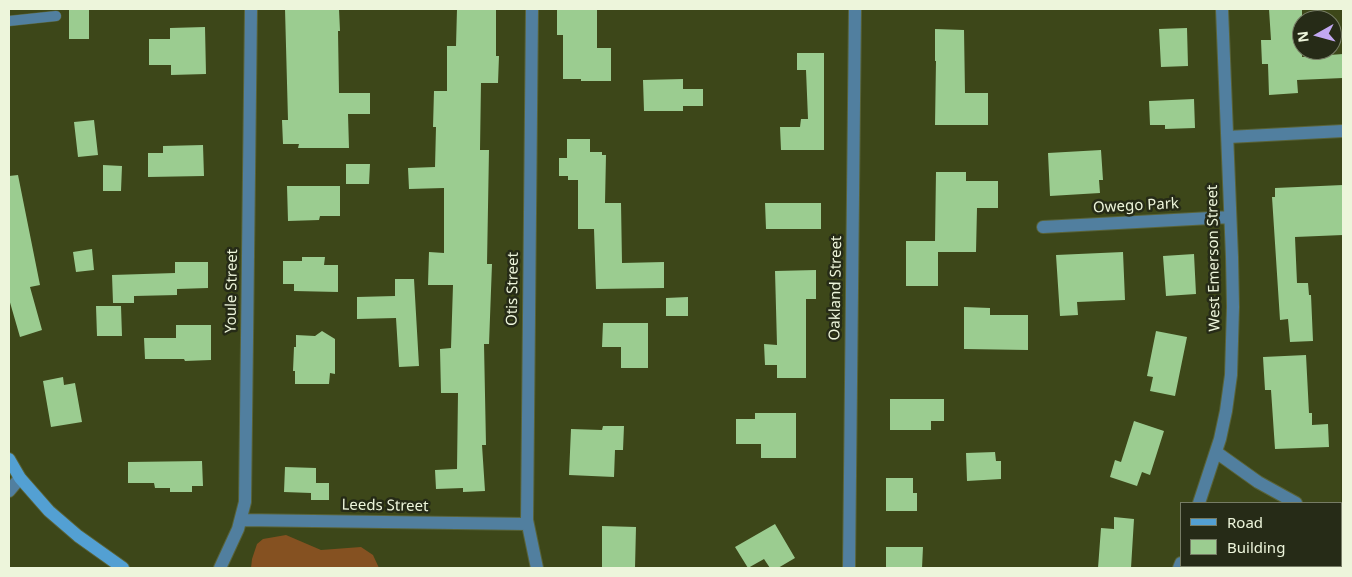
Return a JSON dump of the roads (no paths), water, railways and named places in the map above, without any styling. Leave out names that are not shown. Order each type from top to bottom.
[{"type":"main road","points":[[9,459],[20,478],[49,511],[63,524],[122,568]]},
{"type":"street","name":"Youle Street","points":[[220,568],[242,520],[245,491],[251,9]]},
{"type":"street","name":"Otis Street","points":[[532,9],[527,524],[537,568]]},
{"type":"street","name":"Oakland Street","points":[[849,568],[856,9]]},
{"type":"street","name":"West Emerson Street","points":[[1199,502],[1216,452],[1226,411],[1231,375],[1233,306],[1222,9]]},
{"type":"street","points":[[1228,136],[1343,131]]},
{"type":"street","name":"Owego Park","points":[[1043,228],[1230,217]]},
{"type":"street","points":[[1216,452],[1258,482],[1294,502]]},
{"type":"street","points":[[9,491],[20,478]]},
{"type":"street","name":"Leeds Street","points":[[242,520],[527,524]]},
{"type":"lane","points":[[9,21],[56,16]]}]
